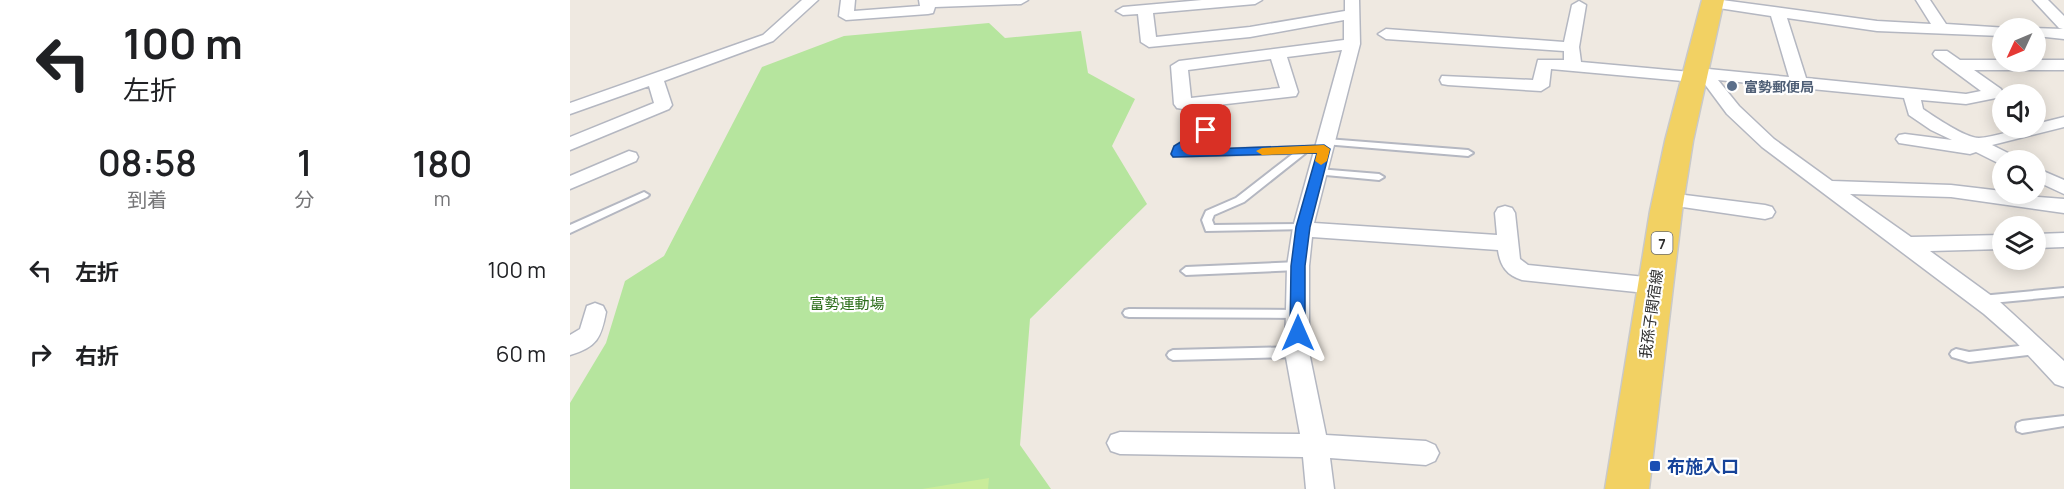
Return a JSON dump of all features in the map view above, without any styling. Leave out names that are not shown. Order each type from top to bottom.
[{"type":"main road","name":"我孫子関宿線","points":[[1627,489],[1669,199],[1713,2]]},
{"type":"street","points":[[570,109],[768,38],[811,0]]},
{"type":"street","points":[[848,0],[846,16],[928,10],[926,0]]},
{"type":"street","points":[[938,0],[939,4],[1021,0]]},
{"type":"street","points":[[1923,0],[1941,28]]},
{"type":"street","points":[[2040,0],[2064,25]]},
{"type":"street","points":[[1713,2],[1877,27],[1992,31]]},
{"type":"street","points":[[1573,66],[1571,46],[1579,5]]},
{"type":"street","points":[[1123,11],[1248,14],[1352,7],[1352,44],[1318,147],[1318,172],[1303,228],[1298,266],[1298,352],[1315,446],[1320,489]]},
{"type":"street","points":[[1145,10],[1149,42],[1248,14]]},
{"type":"street","points":[[1778,13],[1799,83]]},
{"type":"street","points":[[2046,33],[2064,34]]},
{"type":"street","points":[[1386,34],[1571,46]]},
{"type":"street","points":[[1278,55],[1290,92],[1183,104],[1179,66],[1352,44]]},
{"type":"street","points":[[1448,80],[1541,86],[1544,63],[1966,99],[1995,93],[1941,54]]},
{"type":"street","points":[[1955,65],[2064,65]]},
{"type":"street","points":[[1698,75],[1768,143],[1981,300],[2054,363]]},
{"type":"street","points":[[570,144],[663,105],[655,79]]},
{"type":"street","points":[[1912,95],[1915,111],[1937,126],[1992,153]]},
{"type":"street","points":[[1905,139],[1981,148],[2064,122]]},
{"type":"street","points":[[570,183],[629,157]]},
{"type":"street","points":[[2046,174],[2064,171]]},
{"type":"street","points":[[2046,180],[2064,188]]},
{"type":"street","points":[[1829,187],[1951,191],[2064,206]]},
{"type":"street","points":[[1669,199],[1765,212]]},
{"type":"street","points":[[1505,213],[1510,262],[1522,272],[1656,286]]},
{"type":"street","points":[[1303,228],[1508,243]]},
{"type":"street","points":[[2046,241],[2064,240]]},
{"type":"street","points":[[1904,245],[1992,242]]},
{"type":"street","points":[[570,346],[590,334],[595,312]]},
{"type":"street","points":[[1120,443],[1315,446],[1426,453]]},
{"type":"lane","points":[[1218,100],[1222,119],[1178,149],[1177,154],[1318,147],[1468,153]]},
{"type":"lane","points":[[1303,228],[1210,228],[1207,220],[1210,213],[1240,200],[1318,147]]},
{"type":"lane","points":[[1318,172],[1379,177]]},
{"type":"lane","points":[[570,230],[644,195]]},
{"type":"lane","points":[[1186,271],[1298,266]]},
{"type":"lane","points":[[1981,300],[2064,292]]},
{"type":"lane","points":[[1129,313],[1298,314]]},
{"type":"lane","points":[[1173,355],[1298,352]]},
{"type":"lane","points":[[1956,354],[2054,363]]},
{"type":"lane","points":[[2022,427],[2064,421]]},
{"type":"green space","name":"富勢運動場","points":[[989,23],[1005,38],[1081,31],[1088,73],[1135,99],[1112,146],[1147,204],[1030,319],[1020,445],[1051,489],[570,489],[570,403],[606,343],[625,281],[664,256],[762,67],[844,36]]},
{"type":"green space","points":[[989,478],[988,489],[922,489]]},
{"type":"slow traffic","points":[[1262,151],[1324,149],[1321,161]]},
{"type":"place","name":"富勢郵便局","points":[[1732,86]]},
{"type":"place","name":"布施入口","points":[[1655,466]]},
{"type":"route","points":[[1206,130],[1178,149],[1177,154],[1324,149],[1303,227],[1298,266],[1298,333]]}]
